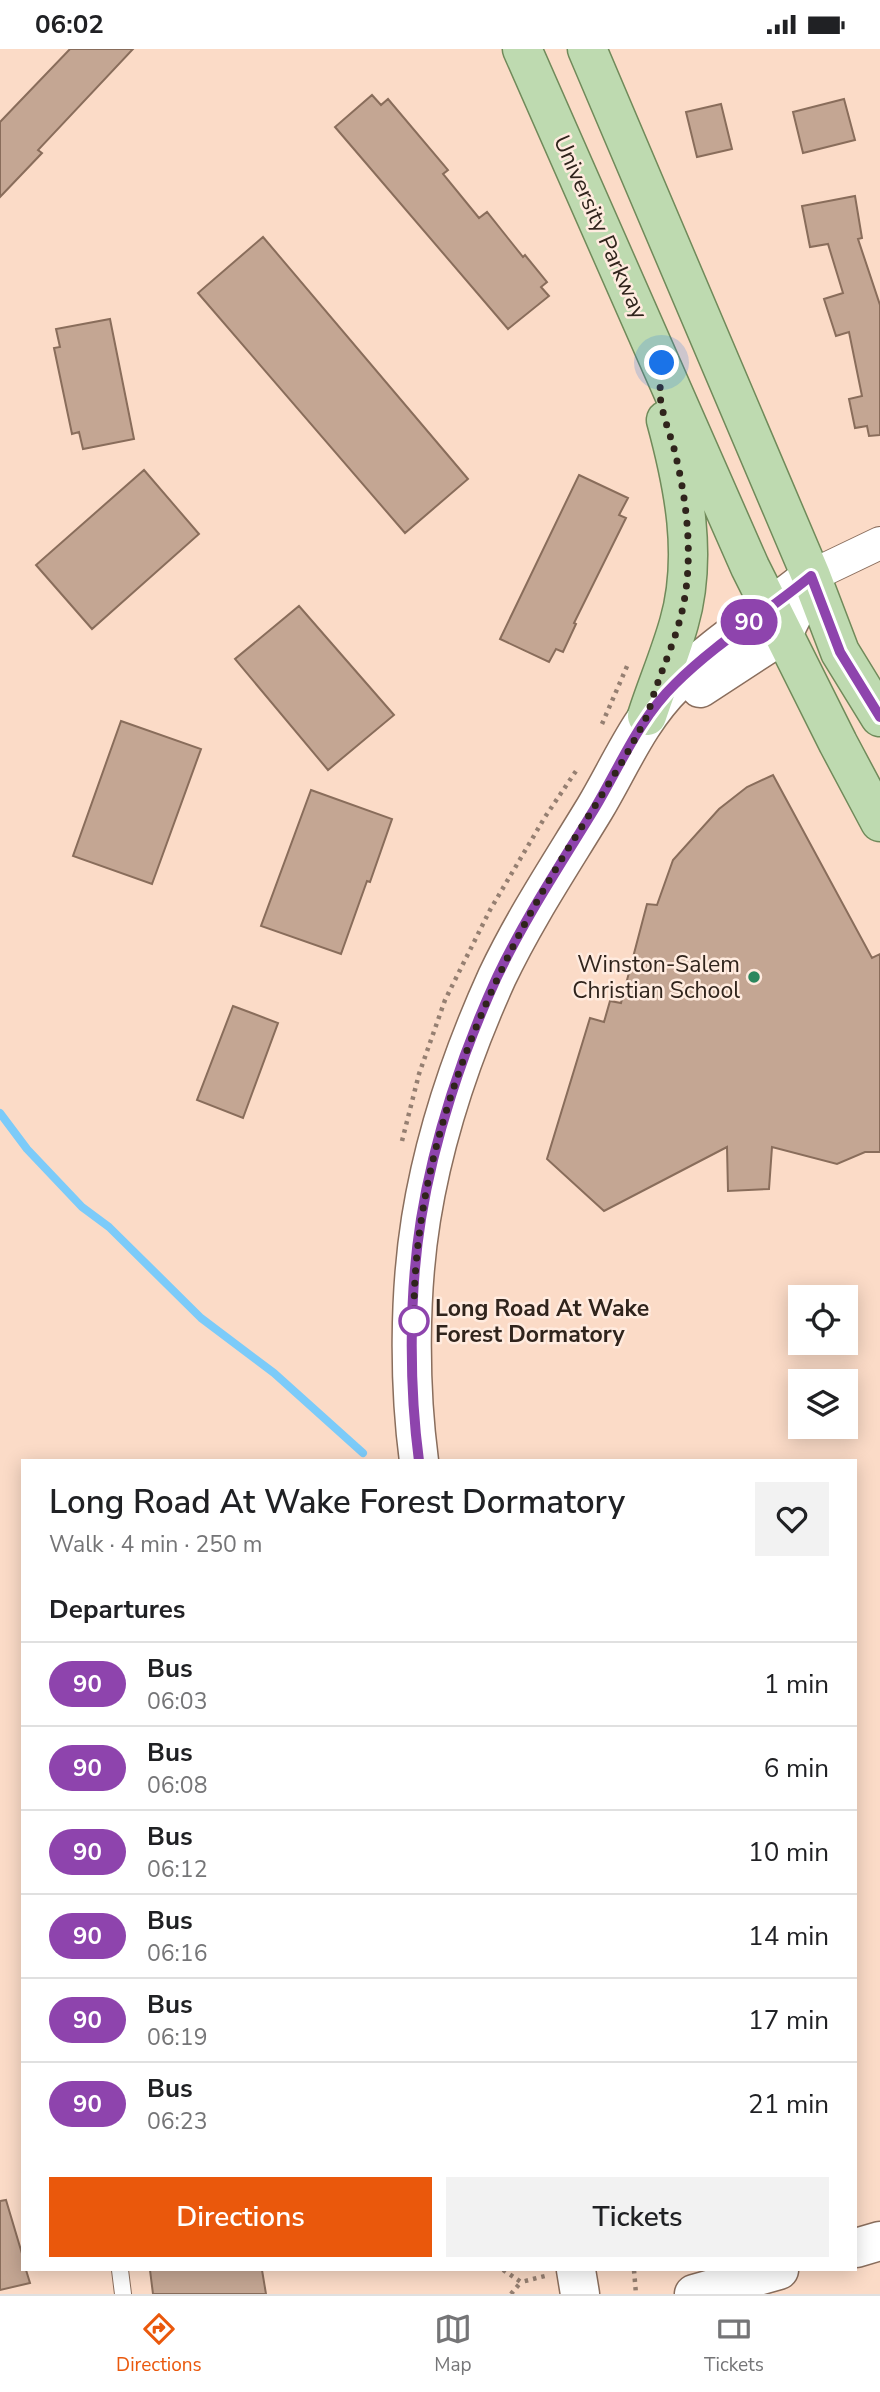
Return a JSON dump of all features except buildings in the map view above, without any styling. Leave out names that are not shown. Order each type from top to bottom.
[{"type":"main road","name":"University Parkway","points":[[522,49],[776,622],[880,822]]},
{"type":"main road","points":[[587,49],[811,576],[840,652],[880,717]]},
{"type":"main road","points":[[419,1459],[414,1393],[414,1285],[421,1218],[441,1131],[477,1026],[498,977],[554,872],[647,716],[680,622],[689,570],[686,516],[677,462],[660,396],[662,363]]},
{"type":"main road","points":[[613,777],[698,689],[776,622],[811,576]]},
{"type":"main road","points":[[647,716],[674,685],[735,631],[776,622]]},
{"type":"main road","points":[[857,2248],[880,2241]]},
{"type":"main road","points":[[694,2294],[775,2271]]},
{"type":"main road","points":[[561,2273],[580,2294]]},
{"type":"street","points":[[811,576],[880,543]]},
{"type":"lane","points":[[120,2271],[123,2294]]},
{"type":"path","points":[[505,2271],[520,2281],[561,2273]]},
{"type":"path","points":[[634,2271],[636,2294]]},
{"type":"path","points":[[511,2294],[520,2281]]},
{"type":"waterway","points":[[0,1113],[27,1149],[82,1207],[109,1227],[201,1318],[274,1373],[363,1453]]},
{"type":"bus line","name":"90","points":[[419,1459],[414,1393],[414,1285],[421,1218],[441,1131],[457,1079],[498,977],[554,872],[595,808],[647,716],[674,685],[735,631],[770,609],[811,576],[840,652],[880,717]]},
{"type":"place","name":"Winston-Salem Christian School","points":[[754,977]]},
{"type":"place","name":"Long Road At Wake Forest Dormatory","points":[[414,1321]]},
{"type":"route","points":[[414,1321],[414,1285],[421,1218],[441,1131],[477,1026],[520,933],[647,716],[680,622],[689,570],[686,516],[677,462],[660,396],[662,363]]}]
